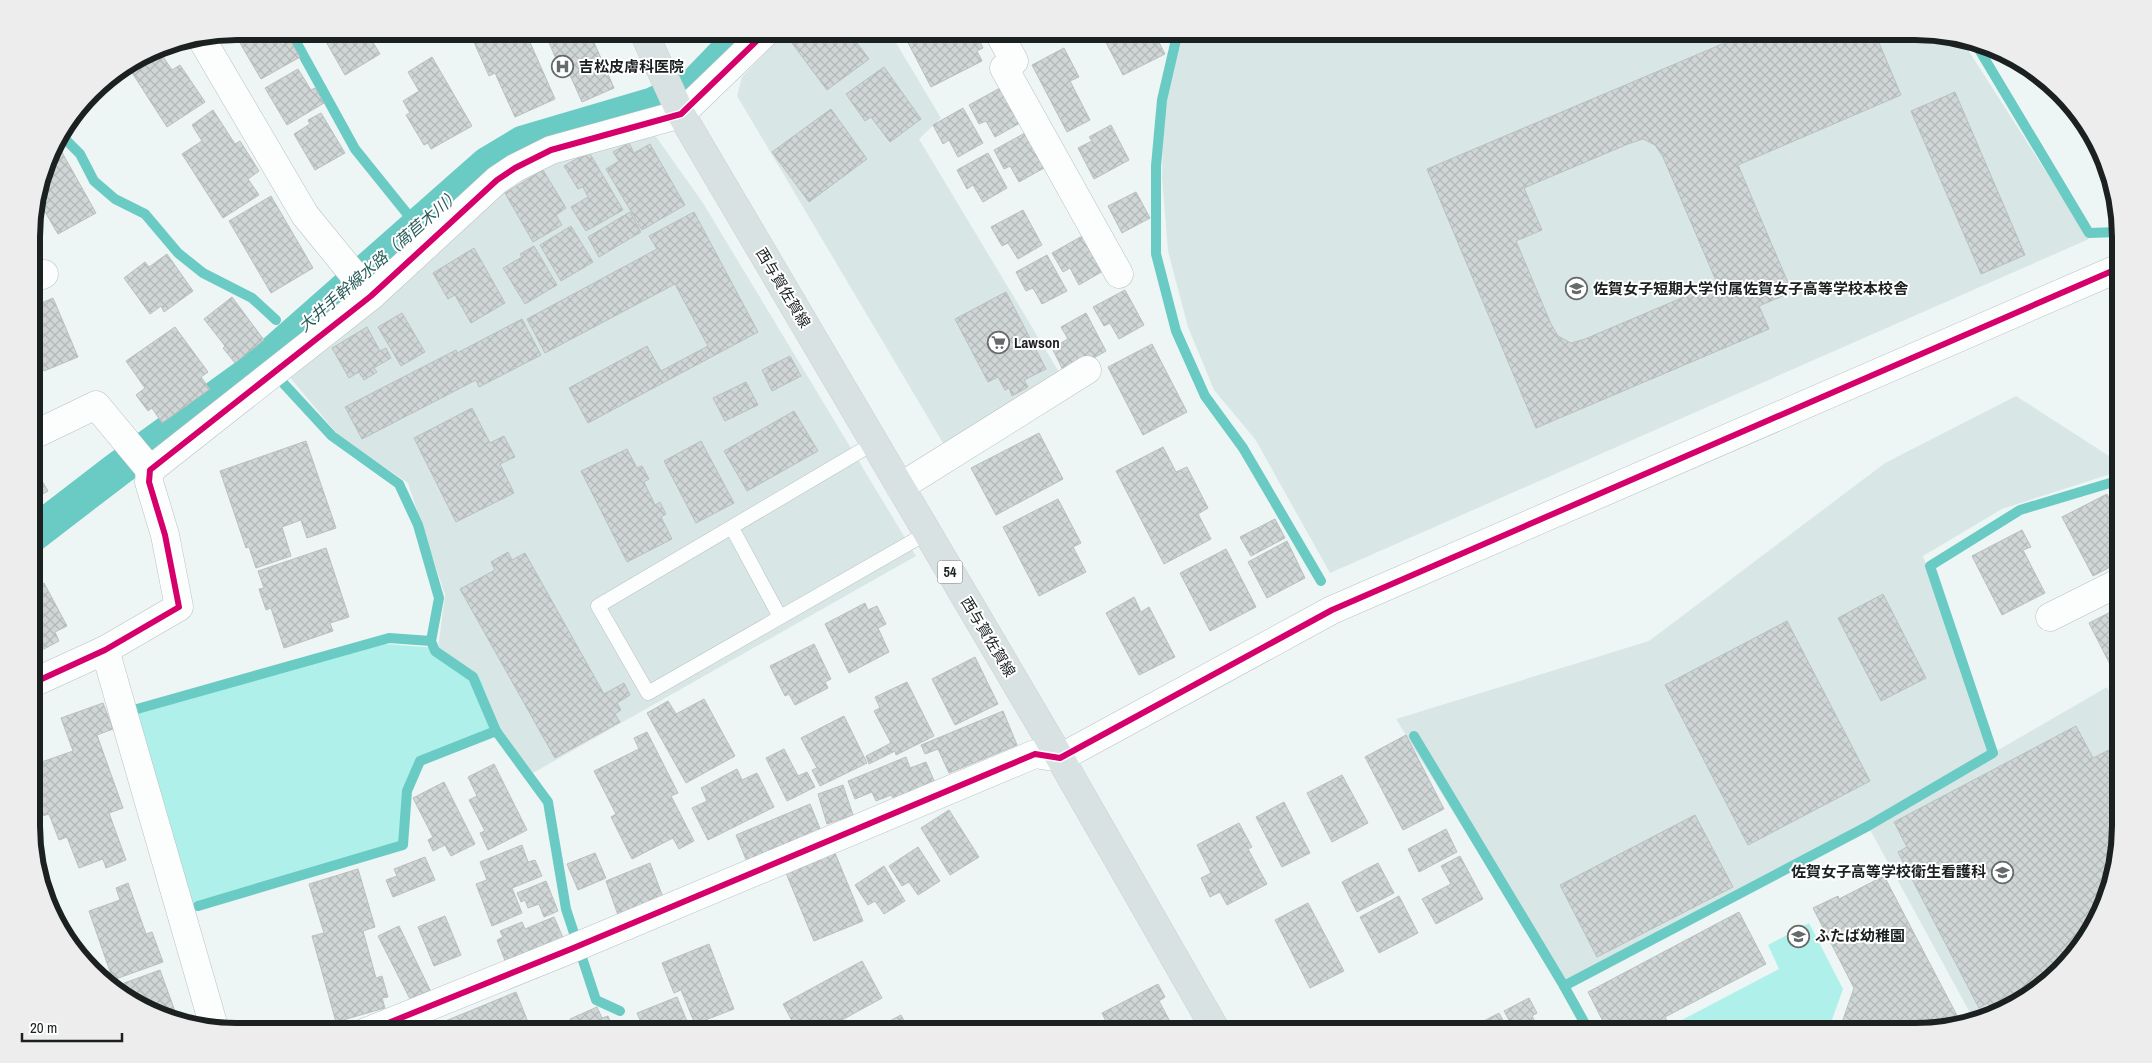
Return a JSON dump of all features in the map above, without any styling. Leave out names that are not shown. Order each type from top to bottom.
[{"type":"main road","name":"54","points":[[647,40],[680,114]]},
{"type":"main road","name":"西与賀佐賀線","points":[[680,114],[1060,758],[1212,1023]]},
{"type":"street","points":[[142,461],[371,296],[497,180],[515,168],[551,150],[680,114],[758,40]]},
{"type":"street","points":[[1003,40],[1014,61],[1004,68],[1119,274]]},
{"type":"street","points":[[204,43],[305,215],[371,296]]},
{"type":"street","points":[[388,1023],[1035,754],[1060,758],[1332,610],[2112,271]]},
{"type":"street","points":[[900,487],[1087,370]]},
{"type":"street","points":[[40,432],[96,405],[142,461],[165,535],[179,607],[105,650],[40,680]]},
{"type":"street","points":[[2050,617],[2112,586]]},
{"type":"street","points":[[105,650],[213,1021]]},
{"type":"lane","points":[[874,442],[598,606],[648,692],[927,533]]},
{"type":"lane","points":[[732,528],[780,617]]},
{"type":"shaded area","points":[[777,40],[894,40],[941,118],[919,139],[1065,382],[946,448],[737,96],[742,77]]},
{"type":"shaded area","name":"佐賀女子短期大学付属佐賀女子高等学校本校舎","points":[[1181,40],[1928,40],[1966,47],[2089,239],[1330,573],[1255,439],[1214,390],[1188,327],[1168,251],[1162,178],[1163,100]]},
{"type":"shaded area","points":[[650,128],[703,203],[916,556],[533,773],[497,728],[481,678],[438,648],[445,595],[408,483],[339,436],[287,374],[500,182]]},
{"type":"shaded area","points":[[2016,396],[2112,458],[2112,474],[2002,509],[1923,556],[1993,753],[2107,687],[2112,696],[2112,839],[2109,859],[2081,933],[2063,956],[2025,990],[2002,1003],[1971,1015],[1868,826],[1562,990],[1396,719],[1649,641],[1885,463]]},
{"type":"shaded area","points":[[385,644],[438,648],[481,678],[497,728],[420,759],[405,791],[401,844],[190,905],[132,714]]},
{"type":"shaded area","points":[[1809,923],[1843,989],[1831,1023],[1679,1023],[1779,969],[1768,945]]},
{"type":"building","points":[[245,40],[279,40],[282,45],[290,40],[300,57],[261,79],[240,43]]},
{"type":"building","points":[[325,40],[371,40],[380,54],[345,75]]},
{"type":"building","points":[[473,40],[529,40],[555,99],[515,117],[495,73],[489,76]]},
{"type":"building","points":[[548,40],[593,40],[614,88],[582,102],[566,66],[560,68]]},
{"type":"building","points":[[790,40],[855,40],[869,59],[827,90]]},
{"type":"building","points":[[907,40],[979,40],[983,48],[977,51],[982,61],[931,87]]},
{"type":"building","points":[[1105,40],[1158,40],[1165,54],[1123,75]]},
{"type":"building","points":[[1732,40],[1878,40],[1901,95],[1738,165],[1792,292],[1759,306],[1769,329],[1536,428],[1427,169]],"holes":[[[1643,139],[1655,145],[1663,157],[1717,283],[1585,339],[1571,343],[1558,336],[1551,324],[1516,241],[1542,230],[1524,188]]]},
{"type":"building","points":[[1064,48],[1079,77],[1070,81],[1090,120],[1067,132],[1032,65]]},
{"type":"building","points":[[162,55],[172,70],[180,65],[205,102],[167,127],[131,71]]},
{"type":"building","points":[[432,57],[472,126],[431,149],[428,143],[424,145],[406,115],[410,113],[403,101],[419,91],[408,72]]},
{"type":"building","points":[[884,67],[921,119],[890,142],[871,117],[865,121],[846,94]]},
{"type":"building","points":[[298,69],[311,90],[315,88],[324,103],[287,125],[265,88]]},
{"type":"building","points":[[1000,88],[1020,123],[995,137],[986,121],[979,124],[969,105]]},
{"type":"building","points":[[1955,92],[2025,255],[1981,274],[1911,111]]},
{"type":"building","points":[[963,108],[983,143],[958,157],[949,140],[943,144],[933,125]]},
{"type":"building","points":[[831,109],[867,159],[809,202],[772,152]]},
{"type":"building","points":[[213,110],[235,144],[240,141],[259,171],[248,179],[259,195],[223,218],[182,154],[202,141],[192,125]]},
{"type":"building","points":[[321,113],[345,153],[315,170],[294,134],[310,124],[308,120]]},
{"type":"building","points":[[1111,125],[1129,160],[1094,179],[1078,148],[1092,141],[1089,137]]},
{"type":"building","points":[[1025,133],[1044,168],[1019,182],[1010,166],[1004,169],[994,150]]},
{"type":"building","points":[[629,143],[634,153],[650,144],[685,205],[642,230],[606,169],[619,161],[613,152]]},
{"type":"building","points":[[60,149],[96,213],[58,234],[43,208],[50,173]]},
{"type":"building","points":[[589,152],[623,210],[586,231],[571,207],[588,197],[583,187],[578,189],[564,166]]},
{"type":"building","points":[[988,153],[1007,188],[983,202],[973,185],[967,189],[957,170]]},
{"type":"building","points":[[543,170],[566,208],[556,215],[562,225],[533,242],[505,193]]},
{"type":"building","points":[[1136,192],[1150,218],[1122,233],[1108,206]]},
{"type":"building","points":[[271,196],[313,268],[271,293],[229,221]]},
{"type":"building","points":[[1023,210],[1042,245],[1018,259],[1008,243],[1002,246],[991,227]]},
{"type":"building","points":[[630,212],[641,232],[599,257],[588,237]]},
{"type":"building","points":[[694,212],[758,332],[588,423],[569,388],[647,346],[661,371],[708,346],[675,284],[545,353],[527,319],[657,249],[649,236]]},
{"type":"building","points":[[571,226],[593,262],[561,281],[540,245]]},
{"type":"building","points":[[1084,235],[1103,271],[1079,285],[1070,268],[1063,272],[1052,253]]},
{"type":"building","points":[[534,246],[557,285],[525,304],[503,268],[522,257],[520,254]]},
{"type":"building","points":[[474,248],[505,303],[471,323],[455,295],[448,299],[433,273]]},
{"type":"building","points":[[167,254],[193,291],[164,312],[161,306],[150,314],[124,278],[145,262],[149,267]]},
{"type":"building","points":[[1047,255],[1067,291],[1042,304],[1033,288],[1026,291],[1016,272]]},
{"type":"building","points":[[1125,290],[1144,325],[1119,339],[1110,323],[1104,326],[1093,307]]},
{"type":"building","points":[[1006,292],[1046,369],[1024,380],[1028,387],[1012,396],[1009,388],[1005,390],[998,377],[988,382],[955,319]]},
{"type":"building","points":[[232,297],[264,340],[235,363],[223,348],[225,346],[204,319]]},
{"type":"building","points":[[53,298],[78,357],[44,371],[40,361],[40,304]]},
{"type":"building","points":[[402,313],[425,352],[401,366],[378,327]]},
{"type":"building","points":[[1086,313],[1106,351],[1065,374],[1052,348],[1068,339],[1061,327]]},
{"type":"building","points":[[522,319],[541,355],[479,387],[476,380],[362,439],[345,407],[456,350],[457,353]]},
{"type":"building","points":[[175,327],[208,372],[201,377],[210,389],[162,423],[152,408],[148,411],[136,395],[145,388],[126,361]]},
{"type":"building","points":[[367,327],[380,351],[386,348],[391,358],[374,368],[377,372],[364,380],[359,372],[349,378],[332,348]]},
{"type":"building","points":[[1152,344],[1187,412],[1143,435],[1108,367]]},
{"type":"building","points":[[790,356],[801,376],[772,391],[762,370]]},
{"type":"building","points":[[746,382],[758,405],[725,421],[713,398]]},
{"type":"building","points":[[472,408],[490,443],[504,436],[515,457],[500,464],[514,493],[456,522],[414,438]]},
{"type":"building","points":[[794,411],[818,451],[747,491],[724,451]]},
{"type":"building","points":[[1039,433],[1063,479],[996,515],[971,468]]},
{"type":"building","points":[[306,441],[336,528],[307,538],[301,520],[282,527],[291,556],[256,568],[249,547],[246,548],[220,471]]},
{"type":"building","points":[[701,441],[734,503],[696,523],[664,461]]},
{"type":"building","points":[[1163,447],[1176,472],[1187,467],[1208,508],[1198,514],[1211,539],[1164,564],[1116,471]]},
{"type":"building","points":[[627,449],[637,468],[642,466],[649,479],[644,482],[655,505],[660,502],[666,514],[661,517],[672,539],[627,562],[581,471]]},
{"type":"building","points":[[40,478],[48,491],[40,496]]},
{"type":"building","points":[[2107,494],[2112,504],[2112,566],[2093,576],[2062,517]]},
{"type":"building","points":[[1058,499],[1081,543],[1073,547],[1086,572],[1039,596],[1003,527]]},
{"type":"building","points":[[1275,519],[1285,538],[1251,556],[1240,537]]},
{"type":"building","points":[[2022,530],[2031,547],[2023,550],[2045,593],[2002,615],[1972,556]]},
{"type":"building","points":[[1287,541],[1305,578],[1267,598],[1248,562]]},
{"type":"building","points":[[326,548],[349,617],[330,623],[333,631],[284,648],[271,608],[266,610],[259,589],[264,588],[258,571]]},
{"type":"building","points":[[1226,549],[1256,607],[1210,631],[1180,573]]},
{"type":"building","points":[[508,552],[512,560],[525,553],[604,694],[624,683],[630,695],[617,703],[621,710],[615,714],[620,722],[555,758],[460,589],[495,570],[491,562]]},
{"type":"building","points":[[44,583],[67,626],[55,632],[59,641],[42,650],[40,646],[40,585]]},
{"type":"building","points":[[1883,594],[1926,678],[1881,701],[1838,618]]},
{"type":"building","points":[[1134,597],[1141,612],[1149,607],[1175,657],[1139,675],[1106,613]]},
{"type":"building","points":[[865,603],[868,610],[877,606],[886,624],[878,628],[889,652],[849,673],[825,624]]},
{"type":"building","points":[[2112,611],[2112,668],[2089,623]]},
{"type":"building","points":[[1787,621],[1870,781],[1748,845],[1665,685]]},
{"type":"building","points":[[814,644],[831,679],[825,682],[828,688],[795,705],[789,694],[785,696],[770,666]]},
{"type":"building","points":[[975,657],[998,704],[955,725],[932,679]]},
{"type":"building","points":[[907,682],[934,736],[896,755],[895,751],[869,764],[866,756],[891,743],[874,711],[880,708],[875,697]]},
{"type":"building","points":[[704,699],[735,756],[686,783],[647,713],[668,701],[676,714]]},
{"type":"building","points":[[103,703],[113,729],[97,735],[123,808],[109,813],[126,860],[106,868],[103,859],[79,868],[67,837],[59,840],[49,814],[40,817],[40,763],[73,751],[61,718]]},
{"type":"building","points":[[1003,711],[1017,745],[949,773],[938,749],[925,754],[921,745]]},
{"type":"building","points":[[844,716],[867,763],[820,786],[812,770],[817,768],[801,738]]},
{"type":"building","name":"佐賀女子高等学校衛生看護科","points":[[2076,726],[2093,758],[2112,748],[2112,839],[2102,890],[2092,913],[2079,936],[2045,974],[2014,997],[1991,1008],[1988,1003],[1979,1008],[1898,852],[1907,847],[1894,822]]},
{"type":"building","points":[[647,732],[678,793],[671,796],[694,841],[679,849],[673,838],[632,859],[611,817],[616,814],[594,771],[639,749],[634,738]]},
{"type":"building","points":[[1406,735],[1444,809],[1403,830],[1365,757]]},
{"type":"building","points":[[784,749],[798,776],[807,772],[815,787],[787,801],[766,758]]},
{"type":"building","points":[[906,757],[910,768],[926,762],[935,783],[894,799],[891,795],[876,801],[872,792],[855,799],[848,781]]},
{"type":"building","points":[[494,764],[527,830],[488,850],[480,833],[485,831],[469,800],[477,796],[468,777]]},
{"type":"building","points":[[737,769],[742,780],[757,773],[774,807],[708,840],[692,808],[707,801],[701,788]]},
{"type":"building","points":[[1342,775],[1368,823],[1332,842],[1307,793]]},
{"type":"building","points":[[444,782],[475,844],[451,856],[445,845],[433,851],[428,840],[433,837],[413,798]]},
{"type":"building","points":[[843,785],[853,815],[827,824],[818,794]]},
{"type":"building","points":[[1284,802],[1310,853],[1282,867],[1256,817]]},
{"type":"building","points":[[810,804],[821,831],[747,862],[736,835]]},
{"type":"building","points":[[949,810],[979,857],[950,875],[921,828]]},
{"type":"building","points":[[1695,815],[1733,887],[1597,957],[1560,885]]},
{"type":"building","points":[[1239,823],[1252,847],[1248,849],[1267,884],[1227,905],[1220,892],[1210,897],[1201,878],[1211,873],[1197,845]]},
{"type":"building","points":[[1446,829],[1457,852],[1419,872],[1408,849]]},
{"type":"building","points":[[522,845],[528,862],[535,860],[542,876],[512,888],[522,913],[492,926],[476,884],[487,880],[480,862]]},
{"type":"building","points":[[918,847],[940,881],[918,895],[909,882],[902,886],[889,866]]},
{"type":"building","points":[[595,853],[606,878],[578,890],[567,864]]},
{"type":"building","points":[[835,853],[863,921],[814,941],[786,873]]},
{"type":"building","points":[[1460,856],[1483,899],[1436,924],[1422,899],[1451,884],[1441,866]]},
{"type":"building","points":[[425,857],[435,880],[393,897],[386,880],[397,876],[394,869]]},
{"type":"building","points":[[650,863],[663,897],[618,915],[606,881]]},
{"type":"building","points":[[1378,863],[1394,893],[1357,912],[1342,882]]},
{"type":"building","points":[[884,866],[905,901],[884,914],[875,901],[868,905],[855,885]]},
{"type":"building","points":[[358,869],[375,927],[363,931],[376,978],[382,976],[388,997],[382,998],[385,1008],[336,1022],[312,936],[324,933],[309,884]]},
{"type":"building","points":[[1884,876],[1958,1018],[1928,1023],[1842,1023],[1854,988],[1813,908],[1838,896],[1839,899]]},
{"type":"building","points":[[546,881],[558,911],[544,917],[539,904],[528,908],[525,900],[521,902],[517,893]]},
{"type":"building","points":[[128,883],[146,934],[152,932],[163,962],[114,980],[89,911],[120,900],[116,888]]},
{"type":"building","points":[[1399,896],[1418,933],[1379,953],[1360,917]]},
{"type":"building","points":[[1308,903],[1344,971],[1310,988],[1275,920]]},
{"type":"building","points":[[1739,912],[1766,964],[1665,1017],[1668,1023],[1604,1023],[1588,992]]},
{"type":"building","points":[[445,916],[461,955],[434,966],[418,927]]},
{"type":"building","points":[[554,917],[564,940],[506,963],[497,940],[503,937],[500,931],[522,922],[525,929]]},
{"type":"building","points":[[399,926],[430,990],[410,999],[378,936]]},
{"type":"building","points":[[709,944],[734,1009],[695,1023],[681,990],[674,993],[662,963]]},
{"type":"building","points":[[862,961],[882,998],[836,1023],[793,1023],[783,1004]]},
{"type":"building","points":[[160,970],[176,1014],[138,997],[120,984]]},
{"type":"building","points":[[1158,984],[1165,997],[1159,1001],[1171,1023],[1107,1023],[1102,1013]]},
{"type":"building","points":[[516,992],[528,1022],[526,1023],[440,1023]]},
{"type":"building","points":[[677,997],[688,1023],[641,1023],[637,1013]]},
{"type":"building","points":[[1529,998],[1537,1013],[1532,1016],[1536,1023],[1511,1023],[1504,1011]]},
{"type":"building","points":[[597,1007],[602,1018],[608,1016],[611,1023],[572,1023],[570,1019]]},
{"type":"building","points":[[1499,1013],[1505,1023],[1482,1023]]},
{"type":"building","points":[[901,1015],[905,1023],[886,1023]]},
{"type":"waterway","points":[[295,40],[355,149],[409,216]]},
{"type":"waterway","name":"大井手幹線水路（萵苣木川）","points":[[40,529],[118,469],[252,372],[488,164],[523,143],[652,105],[695,85],[738,40]]},
{"type":"waterway","points":[[1176,40],[1162,100],[1156,166],[1156,254],[1176,331],[1205,396],[1243,448],[1321,581]]},
{"type":"waterway","points":[[1980,50],[2089,233],[2112,232]]},
{"type":"waterway","points":[[65,139],[80,154],[94,181],[115,199],[145,214],[178,253],[203,273],[252,298],[276,320]]},
{"type":"waterway","points":[[284,384],[332,436],[399,484],[418,525],[439,598],[431,641],[435,651],[473,677],[496,731],[548,802],[566,909],[596,1000],[620,1011]]},
{"type":"waterway","points":[[1564,986],[1868,826],[1993,753],[1930,566],[2020,510],[2112,482]]},
{"type":"waterway","points":[[137,709],[389,638],[431,641]]},
{"type":"waterway","points":[[198,906],[403,845],[407,791],[420,761],[496,731]]},
{"type":"waterway","points":[[1414,736],[1585,1023]]},
{"type":"cycle path","points":[[40,680],[105,650],[179,607],[165,535],[149,482],[150,470],[371,296],[497,180],[515,168],[551,150],[681,114],[758,40]]},
{"type":"cycle path","points":[[388,1023],[571,949],[1035,754],[1060,758],[1332,610],[2112,271]]},
{"type":"place","name":"吉松皮膚科医院","points":[[563,67]]},
{"type":"place","name":"佐賀女子短期大学付属佐賀女子高等学校本校舎","points":[[1577,289]]},
{"type":"place","name":"Lawson","points":[[998,343]]},
{"type":"place","name":"佐賀女子高等学校衛生看護科","points":[[2002,872]]},
{"type":"place","name":"ふたば幼稚園","points":[[1799,936]]}]
